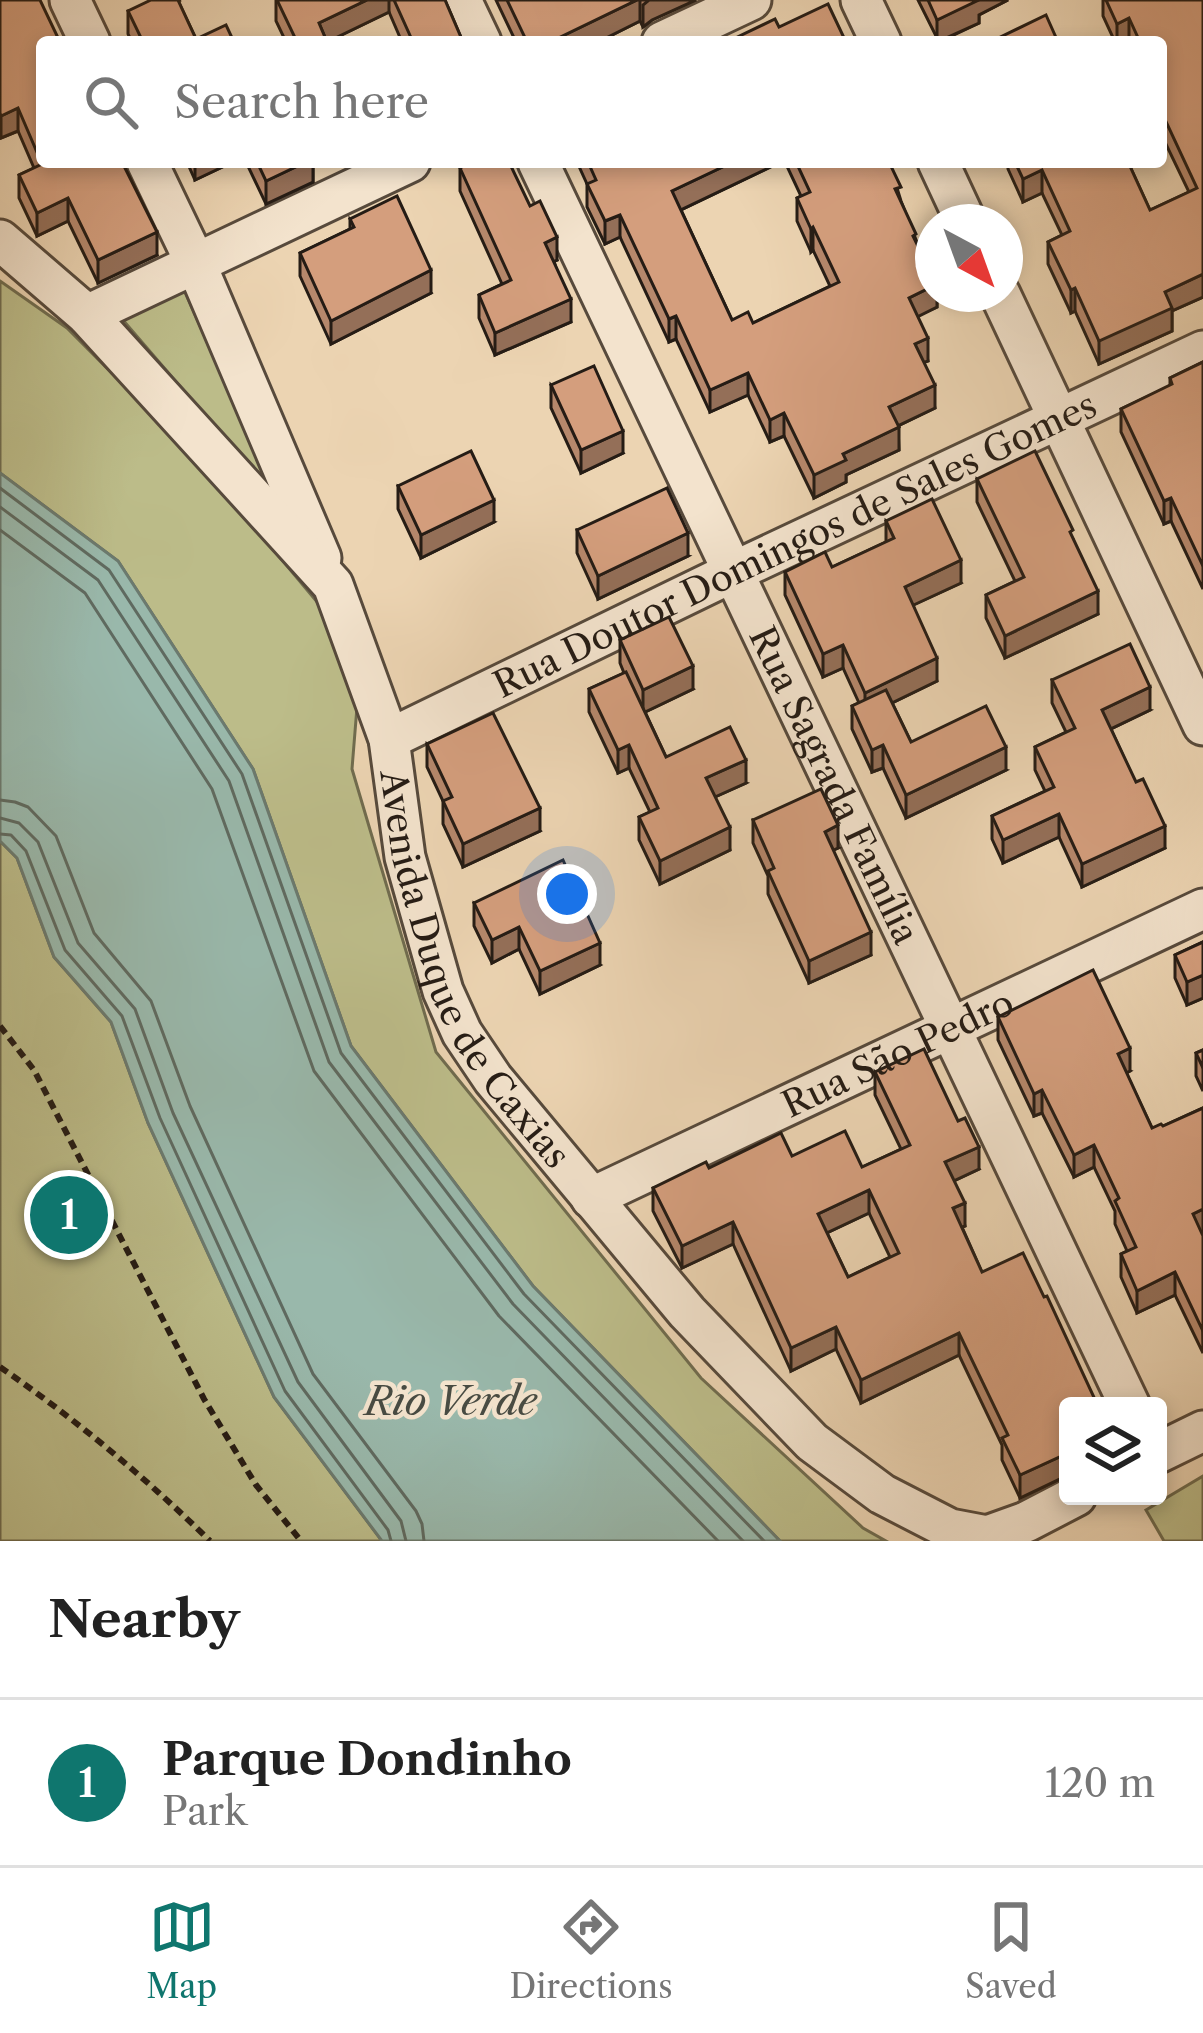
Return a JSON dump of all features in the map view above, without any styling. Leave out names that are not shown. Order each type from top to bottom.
[{"type":"street","points":[[70,0],[87,36]]},
{"type":"street","points":[[460,0],[478,36]]},
{"type":"street","points":[[675,36],[751,0]]},
{"type":"street","points":[[861,0],[878,36]]},
{"type":"street","points":[[150,168],[196,264],[333,585]]},
{"type":"street","points":[[87,315],[397,168]]},
{"type":"street","name":"Rua Sagrada Família","points":[[541,168],[1126,1397]]},
{"type":"street","points":[[941,168],[958,204]]},
{"type":"street","name":"Avenida Duque de Caxias","points":[[0,240],[87,315],[333,585],[388,739],[405,857],[442,992],[493,1079],[591,1198],[687,1312],[812,1442],[882,1494],[950,1529],[987,1536],[1059,1505]]},
{"type":"street","points":[[1008,312],[1203,725]]},
{"type":"street","name":"Rua Doutor Domingos de Sales Gomes","points":[[388,739],[1203,351]]},
{"type":"street","name":"Rua São Pedro","points":[[591,1198],[1203,909]]},
{"type":"street","points":[[1167,1449],[1203,1431]]},
{"type":"path","points":[[0,1026],[34,1070],[204,1399],[256,1485],[301,1541]]},
{"type":"path","points":[[0,1366],[53,1404],[210,1541]]},
{"type":"green space","points":[[0,281],[67,328],[202,464],[318,603],[357,707],[352,769],[436,1052],[701,1378],[863,1528],[886,1541],[780,1541],[533,1286],[351,1046],[253,769],[118,561],[0,473]]},
{"type":"green space","points":[[184,290],[277,499],[122,319]]},
{"type":"green space","points":[[0,841],[17,858],[54,957],[111,1022],[148,1123],[274,1397],[382,1541],[0,1541]]},
{"type":"green space","points":[[1203,1476],[1203,1541],[1164,1541],[1146,1510],[1167,1505],[1167,1497]]},
{"type":"water","name":"Rio Verde","points":[[0,473],[118,561],[253,769],[351,1046],[533,1286],[780,1541],[382,1541],[274,1397],[148,1123],[111,1022],[54,957],[17,858],[0,841]]},
{"type":"building","points":[[0,0],[40,0],[57,36],[36,36],[36,150],[18,108],[0,113]]},
{"type":"building","points":[[151,0],[178,0],[195,36],[140,36],[128,11]]},
{"type":"building","points":[[277,0],[367,0],[319,23],[324,36],[294,36]]},
{"type":"building","points":[[394,0],[445,0],[460,36],[410,36]]},
{"type":"building","points":[[507,0],[637,0],[562,36],[524,36]]},
{"type":"building","points":[[928,0],[979,0],[937,20]]},
{"type":"building","points":[[1106,0],[1203,0],[1203,274],[1165,292],[1172,308],[1099,341],[1048,242],[1070,231],[1042,170],[1023,179],[1018,168],[1131,168],[1150,210],[1197,188],[1167,124],[1167,36],[1137,36],[1129,18],[1117,24]]},
{"type":"building","points":[[828,4],[843,36],[740,36],[775,19],[779,27]]},
{"type":"building","points":[[1046,15],[1055,36],[1002,36]]},
{"type":"building","points":[[226,25],[231,36],[202,36]]},
{"type":"building","points":[[36,167],[125,168],[157,232],[98,260],[68,198],[37,213],[19,175]]},
{"type":"building","points":[[260,168],[293,168],[266,181]]},
{"type":"building","points":[[460,168],[512,168],[530,206],[540,201],[557,237],[545,243],[571,299],[495,333],[479,295],[511,280]]},
{"type":"building","points":[[591,168],[720,168],[672,191],[732,320],[748,312],[753,323],[839,282],[797,198],[810,192],[799,168],[892,168],[901,187],[895,189],[915,232],[915,295],[909,298],[928,338],[915,344],[935,385],[889,407],[899,427],[843,454],[846,460],[814,475],[784,413],[770,420],[748,373],[710,390],[676,316],[669,319],[620,215],[605,221],[587,184],[596,180]]},
{"type":"building","points":[[397,196],[431,270],[331,321],[300,253],[354,227],[350,219]]},
{"type":"building","points":[[1203,362],[1203,566],[1171,498],[1164,501],[1121,409],[1172,384],[1170,378]]},
{"type":"building","points":[[594,366],[623,431],[581,450],[551,385]]},
{"type":"building","points":[[471,451],[494,500],[421,535],[398,486]]},
{"type":"building","points":[[1035,451],[1098,591],[1005,636],[986,595],[1024,577],[977,479]]},
{"type":"building","points":[[667,488],[688,533],[598,576],[577,530]]},
{"type":"building","points":[[932,499],[961,560],[905,587],[937,658],[865,693],[843,645],[823,654],[785,572],[825,552],[832,567],[894,538],[886,521]]},
{"type":"building","points":[[669,617],[693,666],[643,690],[620,640]]},
{"type":"building","points":[[1130,644],[1150,687],[1102,710],[1136,782],[1143,779],[1165,826],[1082,864],[1059,814],[1003,840],[992,816],[1054,787],[1035,747],[1075,728],[1052,680]]},
{"type":"building","points":[[626,672],[666,757],[730,727],[746,760],[706,778],[730,827],[660,861],[639,817],[658,808],[629,745],[618,750],[589,689]]},
{"type":"building","points":[[886,690],[911,742],[986,706],[1006,747],[906,795],[883,745],[872,750],[852,706]]},
{"type":"building","points":[[493,713],[540,808],[463,844],[443,801],[452,797],[427,744]]},
{"type":"building","points":[[821,789],[838,825],[825,832],[871,932],[809,961],[768,871],[774,868],[753,820]]},
{"type":"building","points":[[563,860],[600,943],[540,971],[519,927],[492,940],[474,903]]},
{"type":"building","points":[[1203,942],[1203,975],[1187,982],[1175,955]]},
{"type":"building","points":[[1093,970],[1130,1048],[1118,1054],[1152,1128],[1203,1108],[1203,1209],[1193,1214],[1203,1236],[1203,1331],[1175,1272],[1137,1291],[1121,1254],[1136,1247],[1094,1145],[1074,1155],[1042,1090],[1034,1094],[998,1017]]},
{"type":"building","points":[[924,1049],[958,1121],[965,1118],[979,1147],[945,1162],[965,1203],[953,1208],[982,1272],[1023,1253],[1094,1397],[1059,1397],[1059,1457],[1020,1475],[1002,1438],[1008,1435],[959,1333],[861,1380],[836,1327],[791,1348],[733,1222],[682,1246],[653,1188],[706,1162],[709,1168],[781,1133],[792,1156],[845,1131],[862,1167],[910,1145],[875,1072]],"holes":[[[869,1190],[899,1253],[848,1277],[818,1214]]]},
{"type":"place","name":"Parque Dondinho","points":[[69,1215]]}]
